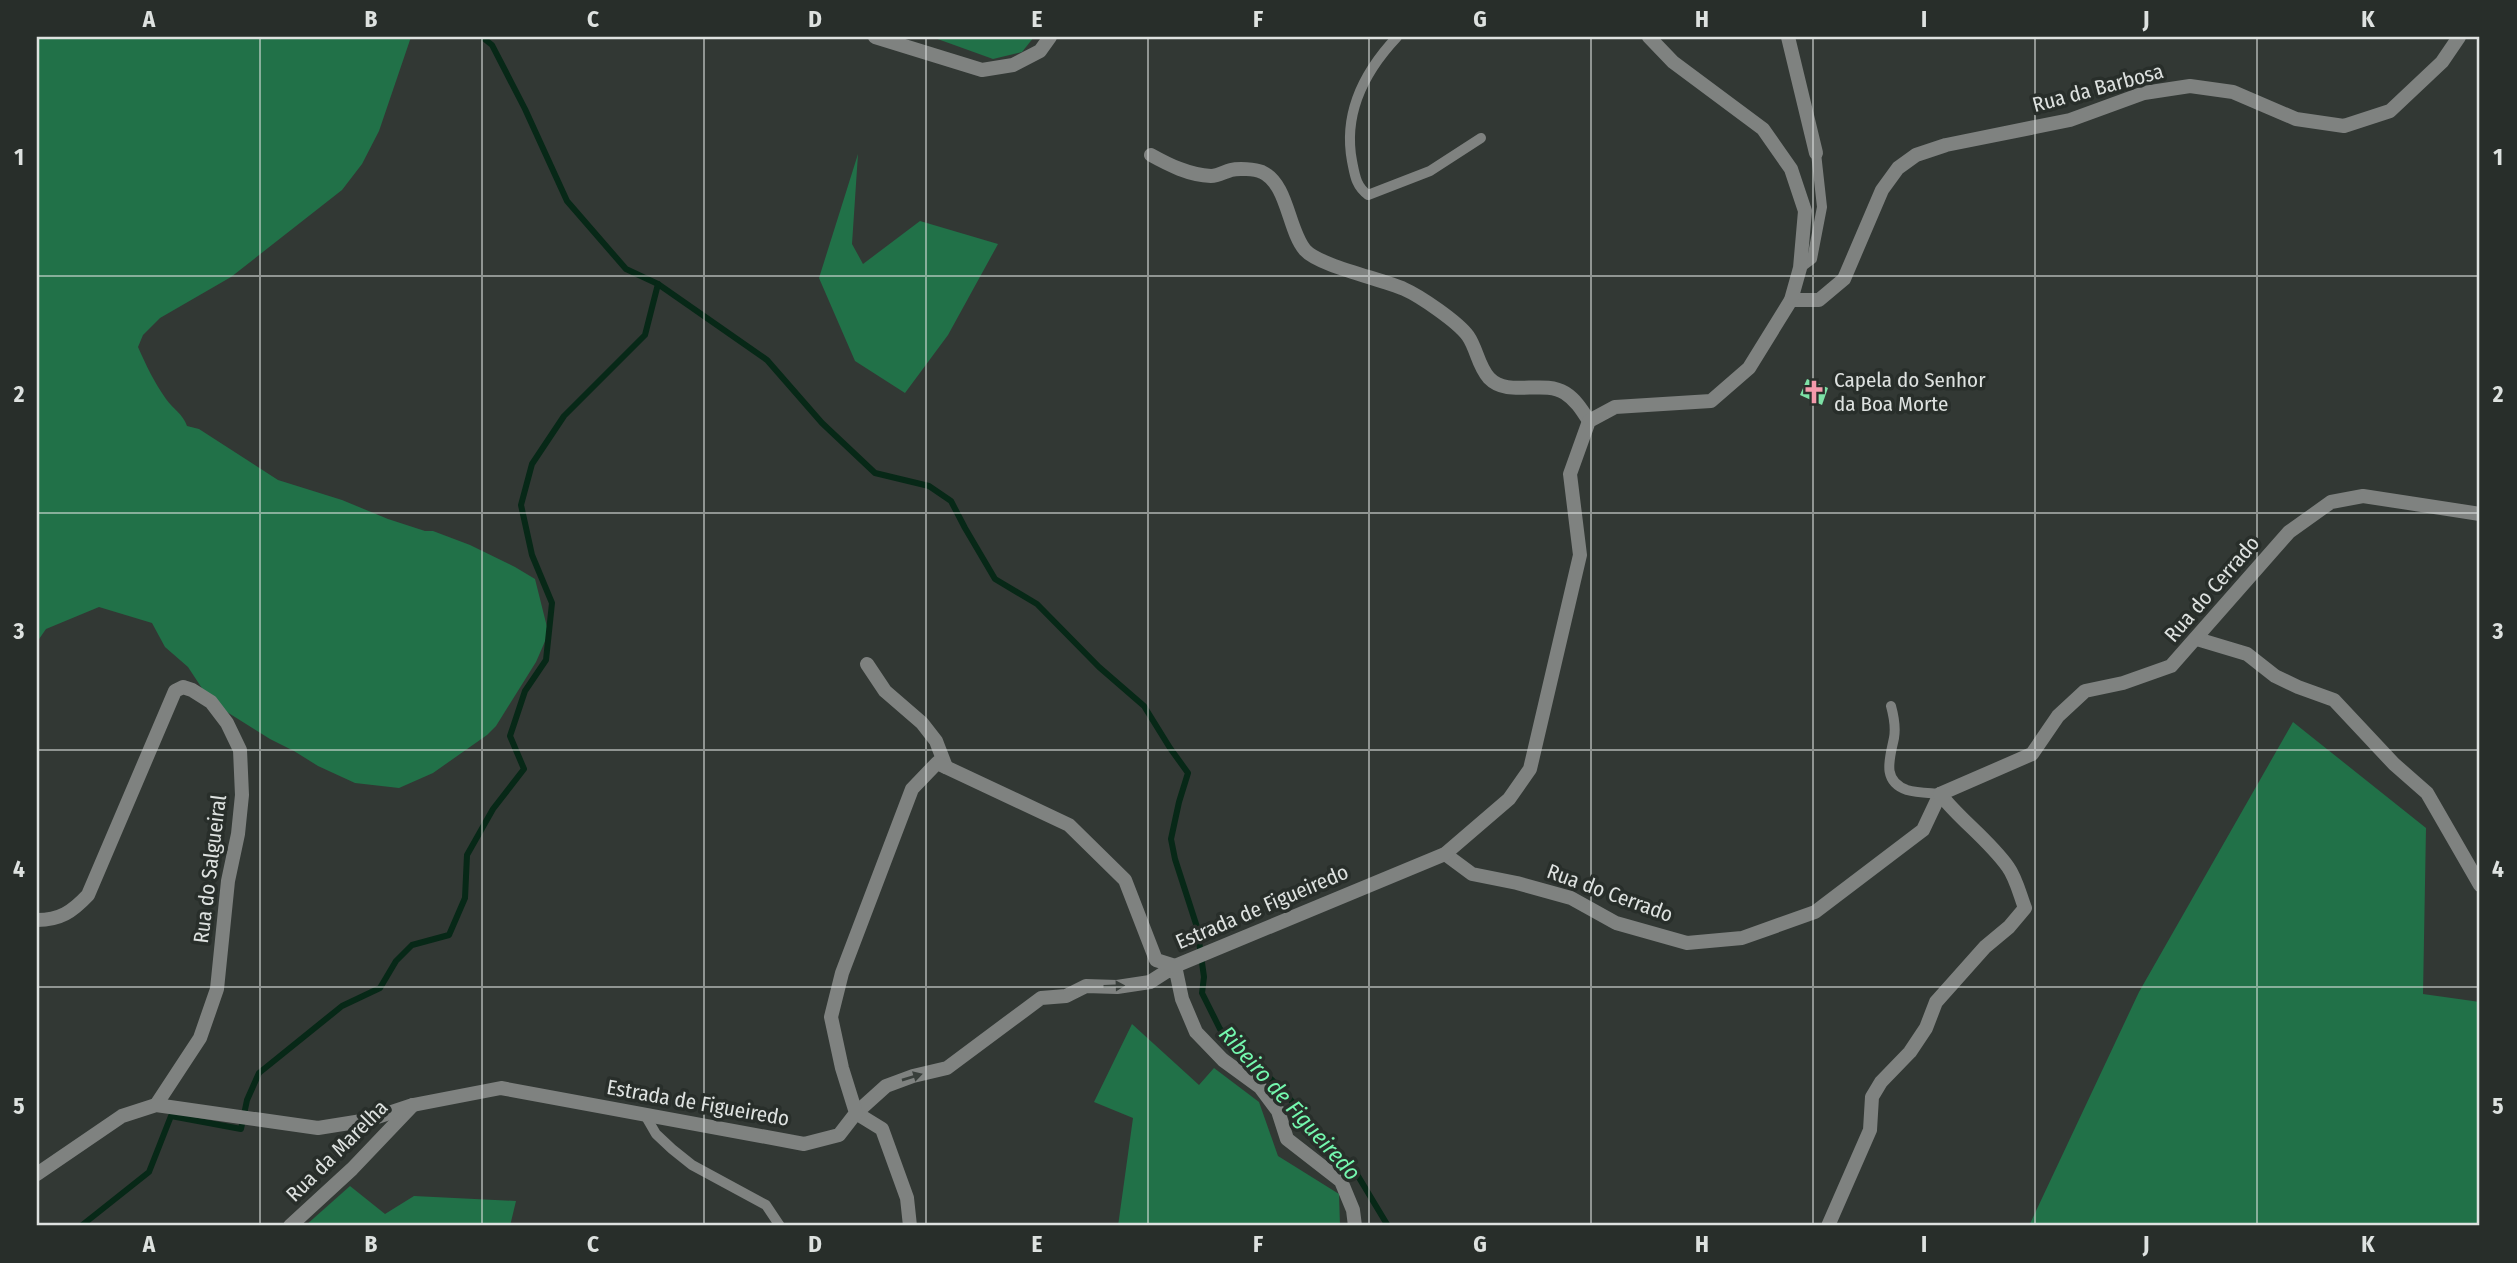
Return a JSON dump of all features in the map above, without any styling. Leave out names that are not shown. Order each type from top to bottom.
[{"type":"street","points":[[875,37],[982,70],[1013,65],[1040,51],[1050,37]]},
{"type":"street","points":[[1151,155],[1194,173],[1214,176],[1235,168],[1262,172],[1275,184],[1306,251],[1336,266],[1405,289],[1454,322],[1467,335],[1480,365],[1490,379],[1503,387],[1543,387],[1563,391],[1578,403],[1589,421],[1615,407],[1711,401],[1749,368],[1791,300],[1800,268],[1805,211],[1791,169],[1763,129],[1673,62],[1649,37]]},
{"type":"street","points":[[1788,37],[1816,153]]},
{"type":"street","name":"Rua da Barbosa","points":[[1791,300],[1819,300],[1844,279],[1882,190],[1898,168],[1916,155],[1946,145],[2070,120],[2144,93],[2190,86],[2233,92],[2296,119],[2344,126],[2390,111],[2442,62],[2459,37]]},
{"type":"street","name":"Estrada de Figueiredo","points":[[37,1174],[122,1116],[156,1105],[318,1128],[368,1120],[413,1105],[501,1088],[804,1144],[839,1135],[856,1113],[886,1086],[947,1068],[1041,998],[1066,996],[1086,986],[1117,987],[1150,982],[1213,950],[1445,854],[1509,799],[1530,769],[1580,555],[1570,474],[1589,421]]},
{"type":"street","name":"Rua do Cerrado","points":[[1445,854],[1472,874],[1570,898],[1616,923],[1687,943],[1742,938],[1815,912],[1923,830],[1940,794],[2032,754],[2059,716],[2085,691],[2123,683],[2171,666],[2289,532],[2331,502],[2363,496],[2480,514]]},
{"type":"street","points":[[2197,639],[2246,654],[2275,676],[2334,700],[2394,764],[2427,793],[2480,885]]},
{"type":"street","points":[[867,664],[885,691],[922,723],[936,741],[946,767]]},
{"type":"street","name":"Rua do Salgueiral","points":[[37,920],[50,920],[69,914],[88,895],[175,691],[183,687],[211,702],[227,723],[240,750],[242,795],[238,834],[228,881],[217,989],[200,1038],[156,1105]]},
{"type":"street","points":[[910,1226],[907,1198],[882,1129],[856,1113],[842,1068],[831,1017],[842,973],[912,789],[937,763],[946,767]]},
{"type":"street","name":"Estrada de Figueiredo","points":[[946,767],[1069,825],[1125,880],[1156,960],[1175,967]]},
{"type":"street","points":[[1828,1226],[1870,1130],[1872,1097],[1881,1082],[1926,1028],[1936,1002],[1985,947],[2025,908],[2010,869],[1940,794]]},
{"type":"street","points":[[1175,967],[1182,999],[1196,1032],[1223,1060],[1260,1087],[1278,1111],[1287,1139],[1341,1181],[1353,1210],[1355,1226]]},
{"type":"street","name":"Rua da Marelha","points":[[290,1226],[352,1169],[413,1105]]},
{"type":"lane","points":[[1397,37],[1376,60],[1364,79],[1350,123],[1349,142],[1359,188],[1368,195],[1430,171],[1481,138]]},
{"type":"lane","points":[[1800,268],[1812,259],[1822,207],[1816,153]]},
{"type":"lane","points":[[1891,706],[1895,723],[1894,739],[1888,757],[1889,774],[1896,784],[1908,790],[1940,794]]},
{"type":"lane","points":[[645,1115],[656,1134],[672,1149],[692,1165],[766,1205],[780,1226]]},
{"type":"green space","points":[[37,37],[411,37],[379,131],[362,164],[342,190],[231,277],[160,318],[143,335],[138,347],[158,386],[187,426],[199,429],[278,480],[470,545],[535,579],[547,627],[546,639],[536,662],[496,726],[433,773],[399,788],[355,783],[318,766],[211,702],[188,667],[165,647],[152,623],[99,607],[46,629],[37,642]]},
{"type":"green space","points":[[932,37],[1034,37],[1022,52],[993,59]]},
{"type":"green space","points":[[858,154],[852,244],[863,264],[920,221],[998,244],[948,335],[905,393],[855,361],[819,278]]},
{"type":"green space","points":[[2293,722],[2426,828],[2423,994],[2480,1002],[2480,1226],[2029,1226],[2139,992]]},
{"type":"green space","points":[[1132,1024],[1199,1085],[1214,1068],[1259,1102],[1278,1156],[1339,1194],[1340,1226],[1118,1226],[1133,1118],[1094,1102]]},
{"type":"green space","points":[[350,1186],[385,1214],[414,1196],[516,1201],[510,1226],[305,1226]]},
{"type":"building","name":"Capela do Senhor da Boa Morte","points":[[1807,379],[1828,388],[1822,405],[1800,395]]},
{"type":"waterway","name":"Ribeiro de Figueiredo","points":[[482,37],[492,45],[567,201],[626,269],[658,284],[767,360],[822,423],[875,473],[929,486],[951,501],[995,579],[1037,604],[1099,667],[1144,706],[1188,773],[1171,839],[1197,927],[1204,977],[1202,993],[1220,1029],[1277,1085],[1330,1143],[1358,1176],[1388,1226]]},
{"type":"waterway","points":[[81,1226],[149,1172],[171,1116],[241,1129],[247,1100],[259,1073],[342,1006],[380,988],[396,961],[412,945],[449,935],[465,898],[467,855],[493,809],[524,769],[510,736],[525,691],[546,660],[552,603],[532,555],[521,505],[532,464],[564,416],[645,335],[658,284]]},
{"type":"place","name":"Capela do Senhor da Boa Morte","points":[[1814,392]]}]
